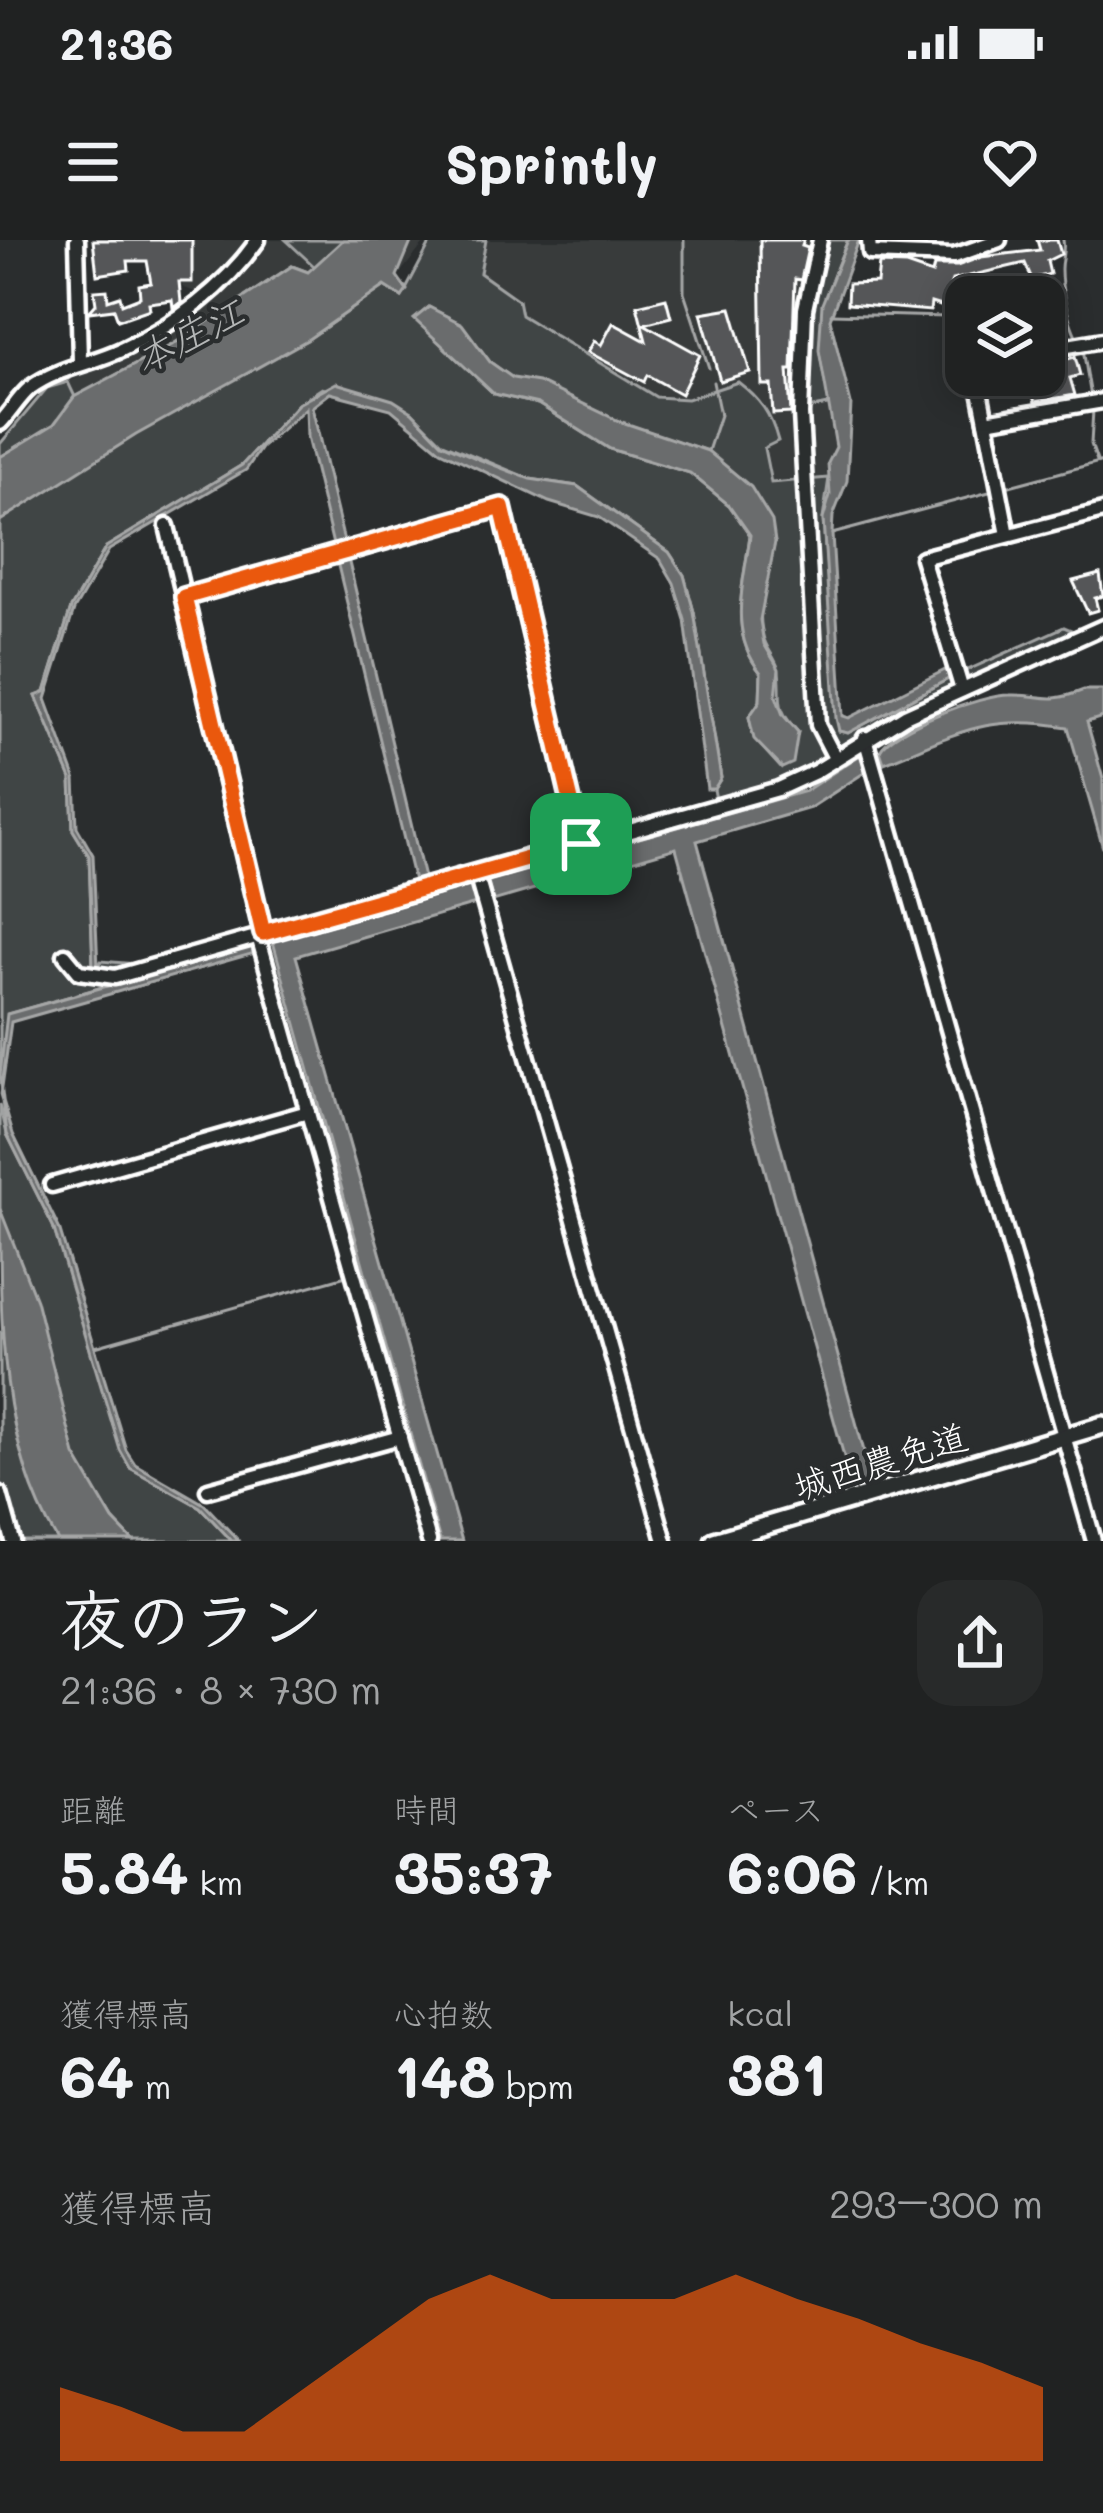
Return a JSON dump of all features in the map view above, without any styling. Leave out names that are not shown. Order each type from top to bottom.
[{"type":"street","points":[[77,240],[80,361]]},
{"type":"street","points":[[0,423],[28,390],[80,361],[125,348],[172,321],[240,266],[258,240]]},
{"type":"street","points":[[820,240],[805,309],[801,414],[818,725],[834,756]]},
{"type":"street","points":[[869,240],[871,253],[954,256],[999,240]]},
{"type":"street","points":[[1065,346],[1103,340]]},
{"type":"street","points":[[981,396],[1008,535]]},
{"type":"street","points":[[986,421],[1103,401]]},
{"type":"street","points":[[184,597],[502,507],[581,844]]},
{"type":"street","points":[[962,691],[922,558],[1103,511]]},
{"type":"street","points":[[167,526],[263,933],[260,943],[429,1541]]},
{"type":"street","points":[[65,955],[80,972],[116,977],[796,783],[866,738],[1103,627]]},
{"type":"street","points":[[866,738],[1094,1541]]},
{"type":"street","points":[[476,874],[665,1541]]},
{"type":"street","points":[[52,1185],[308,1112]]},
{"type":"street","name":"城西農免道","points":[[714,1541],[1103,1425]]},
{"type":"street","points":[[208,1490],[400,1437]]},
{"type":"street","points":[[0,1494],[13,1541]]},
{"type":"shaded area","points":[[176,240],[427,240],[397,277],[74,397],[68,382],[125,354],[208,297],[182,287]]},
{"type":"shaded area","points":[[286,240],[367,240],[0,457],[0,444],[47,388],[68,382],[75,397],[172,345],[292,266],[308,272],[315,267]]},
{"type":"shaded area","points":[[343,240],[412,240],[397,276],[407,290],[402,297],[385,286],[307,340],[136,435],[0,521],[0,457],[54,424],[74,397],[172,345],[292,266],[308,272]]},
{"type":"shaded area","points":[[432,240],[486,240],[480,273],[518,300],[521,315],[656,397],[687,399],[738,382],[753,395],[768,415],[778,441],[764,448],[771,483],[829,478],[823,519],[839,731],[848,733],[950,678],[1064,627],[1071,630],[1066,638],[877,725],[793,778],[716,800],[714,789],[721,778],[694,612],[684,575],[669,552],[577,486],[530,479],[443,443],[412,412],[322,388],[298,404],[242,465],[106,547],[71,608],[45,693],[36,696],[71,779],[73,830],[89,856],[93,966],[98,968],[101,961],[136,964],[141,976],[8,1014],[0,1074],[0,498],[158,409],[307,340],[385,286],[402,297]],"holes":[[[429,307],[461,324],[490,362],[513,379],[538,383],[620,422],[707,451],[775,542],[763,589],[761,625],[779,671],[782,709],[798,732],[781,768],[754,738],[749,717],[760,701],[761,673],[744,641],[741,624],[750,535],[729,505],[690,473],[610,449],[538,404],[494,394],[415,319]]]},
{"type":"shaded area","points":[[486,240],[853,240],[825,315],[841,408],[834,476],[771,483],[764,447],[687,399],[656,397],[521,315],[480,273]]},
{"type":"shaded area","points":[[826,240],[848,240],[823,320],[823,358],[832,404],[808,409],[811,302]]},
{"type":"shaded area","points":[[848,240],[859,240],[830,319],[851,404],[847,481],[833,516],[832,534],[843,716],[849,718],[947,669],[950,678],[848,733],[839,731],[836,718],[823,519],[830,495],[828,463],[836,447],[819,350],[822,304]]},
{"type":"shaded area","points":[[429,307],[462,324],[490,362],[513,378],[538,382],[619,421],[708,451],[751,487],[772,521],[775,542],[760,620],[764,644],[779,669],[776,696],[783,715],[798,732],[793,763],[782,768],[754,739],[749,717],[760,701],[761,673],[744,641],[740,607],[750,535],[729,505],[690,473],[610,449],[538,404],[494,394],[414,319]]},
{"type":"shaded area","points":[[336,383],[393,400],[442,443],[476,458],[530,479],[577,486],[669,552],[684,575],[694,612],[721,778],[714,789],[707,789],[685,620],[674,583],[660,559],[599,517],[549,502],[441,451],[391,409],[330,393],[312,407],[424,878],[414,881],[307,437],[306,408],[261,448],[246,470],[109,550],[74,610],[46,699],[75,778],[77,827],[93,855],[98,968],[93,967],[89,856],[73,830],[71,779],[36,696],[45,692],[71,608],[106,547],[242,465],[298,404]]},
{"type":"shaded area","points":[[1103,690],[1103,717],[1087,722],[1103,779],[1103,848],[1068,727],[993,725],[953,735],[884,763],[880,751],[919,723],[979,700],[1010,695],[1053,698]]},
{"type":"shaded area","points":[[860,755],[867,771],[810,808],[697,841],[873,1484],[853,1489],[676,848],[493,901],[487,881],[805,791]]},
{"type":"shaded area","points":[[470,884],[476,904],[296,956],[462,1541],[440,1541],[273,942]]},
{"type":"shaded area","points":[[254,945],[255,953],[11,1022],[2,1089],[7,1014]]},
{"type":"shaded area","points":[[3,1101],[13,1134],[59,1228],[126,1450],[135,1464],[204,1504],[239,1541],[232,1541],[200,1507],[130,1468],[120,1450],[53,1226],[7,1134]]},
{"type":"shaded area","points":[[0,1104],[7,1134],[53,1226],[130,1468],[200,1507],[232,1541],[133,1541],[113,1520],[74,1455],[0,1209]]},
{"type":"shaded area","points":[[0,1209],[36,1300],[75,1455],[113,1520],[133,1541],[58,1541],[39,1505],[24,1466],[7,1382]]},
{"type":"shaded area","points":[[0,1332],[82,1541],[0,1541]]},
{"type":"building","points":[[93,240],[192,240],[192,282],[179,282],[181,302],[173,308],[172,300],[149,303],[150,309],[118,320],[114,309],[89,312],[96,304],[94,291],[107,290],[108,300],[120,296],[122,304],[140,297],[139,285],[151,283],[147,261],[128,261],[129,270],[97,275]]},
{"type":"building","points":[[760,240],[804,240],[802,246],[808,248],[801,280],[795,279],[792,370],[788,370],[791,413],[773,414],[771,385],[762,385]]},
{"type":"building","points":[[1037,240],[1057,240],[1061,254],[1047,261],[1050,274],[1031,276],[1025,263],[969,276],[945,276],[944,307],[931,303],[930,311],[847,304],[848,284],[877,283],[879,264],[906,265],[932,274],[934,266],[1040,250]]},
{"type":"building","points":[[666,298],[671,317],[644,324],[700,355],[681,394],[647,375],[644,382],[588,352],[594,341],[601,345],[613,323],[646,341],[637,305]]},
{"type":"building","points":[[731,308],[750,372],[720,381],[701,313]]},
{"type":"building","points":[[1075,357],[1080,375],[1070,378],[1075,395],[1035,402],[1033,396],[1065,396],[1065,360]]},
{"type":"building","points":[[1100,574],[1103,596],[1095,598],[1098,610],[1088,613],[1073,581]]},
{"type":"waterway","points":[[684,240],[684,292],[709,368]]},
{"type":"waterway","points":[[1063,240],[1062,286],[1077,338]]},
{"type":"waterway","points":[[831,314],[945,317]]},
{"type":"waterway","points":[[1083,349],[1091,397]]},
{"type":"waterway","points":[[708,451],[720,415],[713,382]]},
{"type":"waterway","points":[[1093,410],[1091,444],[1097,461]]},
{"type":"waterway","points":[[1006,487],[1103,461]]},
{"type":"waterway","points":[[832,534],[993,491]]},
{"type":"waterway","points":[[95,1347],[346,1276]]},
{"type":"route","points":[[502,507],[581,844],[263,933],[184,597],[502,507]]},
{"type":"water label","name":"本庄江","points":[[188,334]]}]
